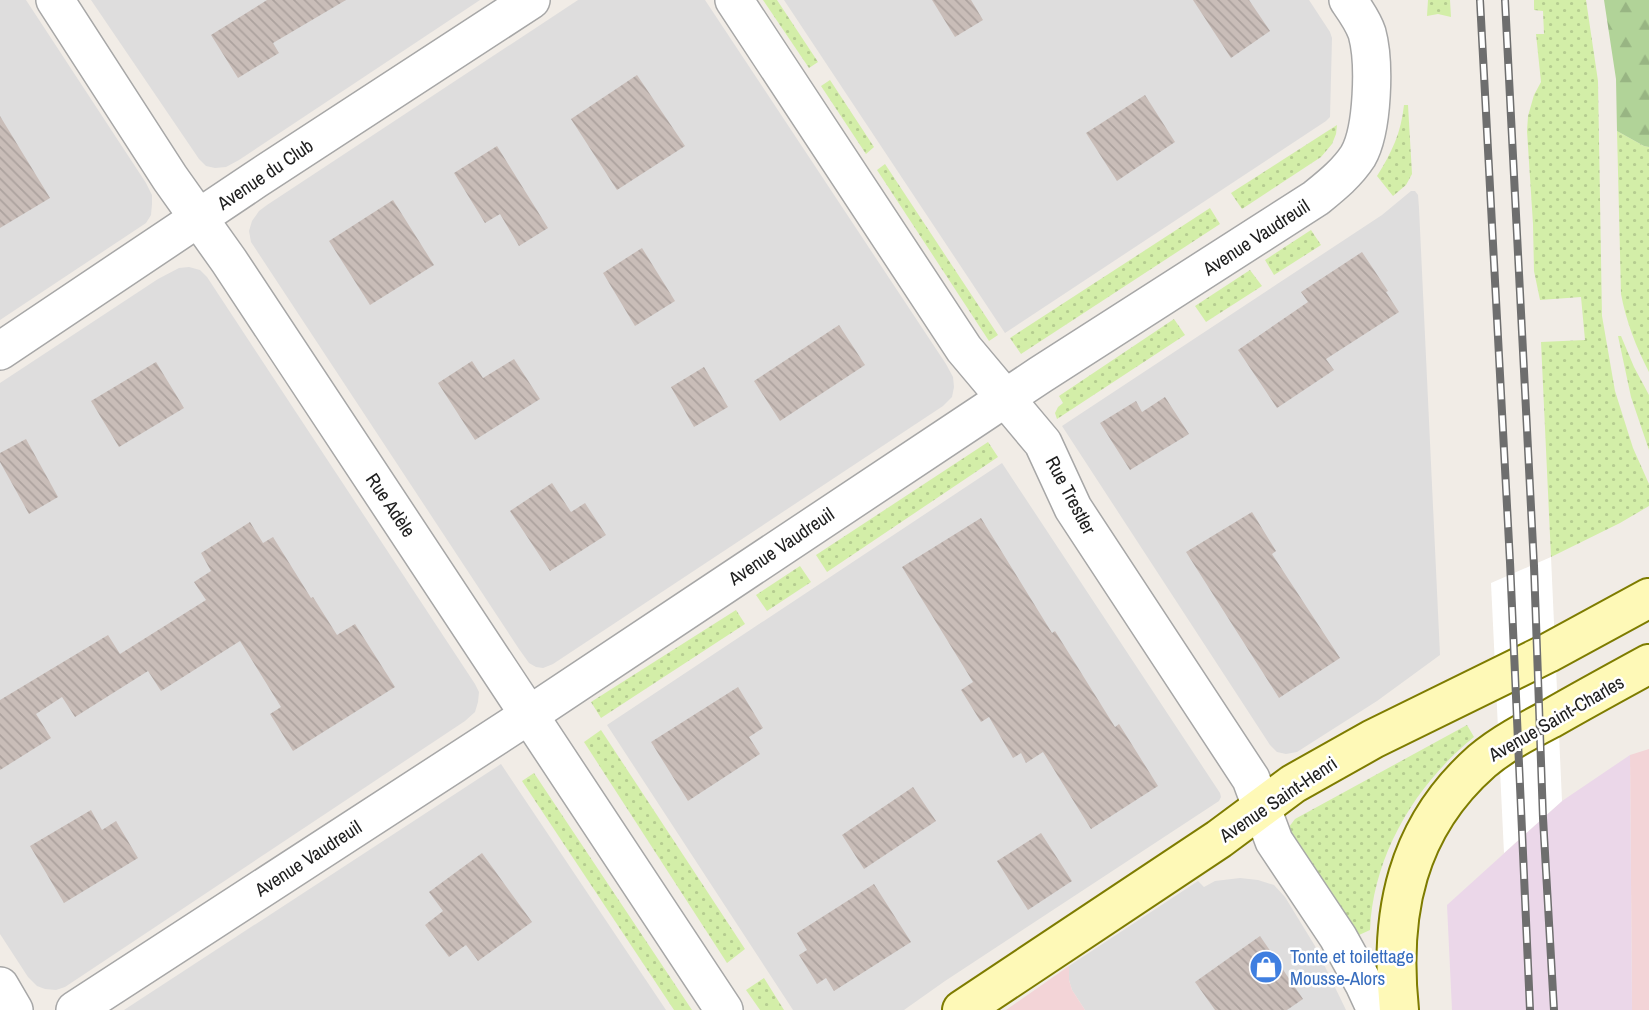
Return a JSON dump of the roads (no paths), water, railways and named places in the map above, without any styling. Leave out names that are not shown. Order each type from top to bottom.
[{"type":"main road","name":"Avenue Saint-Henri","points":[[962,1010],[1219,839],[1293,784],[1373,739],[1548,653],[1649,598]]},
{"type":"main road","name":"Avenue Saint-Charles","points":[[1399,1010],[1396,936],[1401,900],[1420,844],[1448,798],[1482,761],[1502,747],[1649,664]]},
{"type":"street","name":"Rue Adèle","points":[[55,0],[170,178],[229,261],[724,1010]]},
{"type":"street","name":"Avenue du Club","points":[[0,351],[531,0]]},
{"type":"street","name":"Rue Trestler","points":[[734,0],[964,349],[1043,443],[1073,508],[1251,779],[1274,841],[1338,937],[1376,1010]]},
{"type":"street","name":"Avenue Vaudreuil","points":[[75,1010],[1316,198],[1343,176],[1358,156],[1365,140],[1371,90],[1371,52],[1366,29],[1353,7]]},
{"type":"street","points":[[0,986],[14,1010]]},
{"type":"railway","points":[[1480,0],[1510,562],[1530,1010]]},
{"type":"railway","points":[[1505,0],[1554,1010]]},
{"type":"place","name":"Tonte et toilettage Mousse-Alors","points":[[1266,967]]}]
